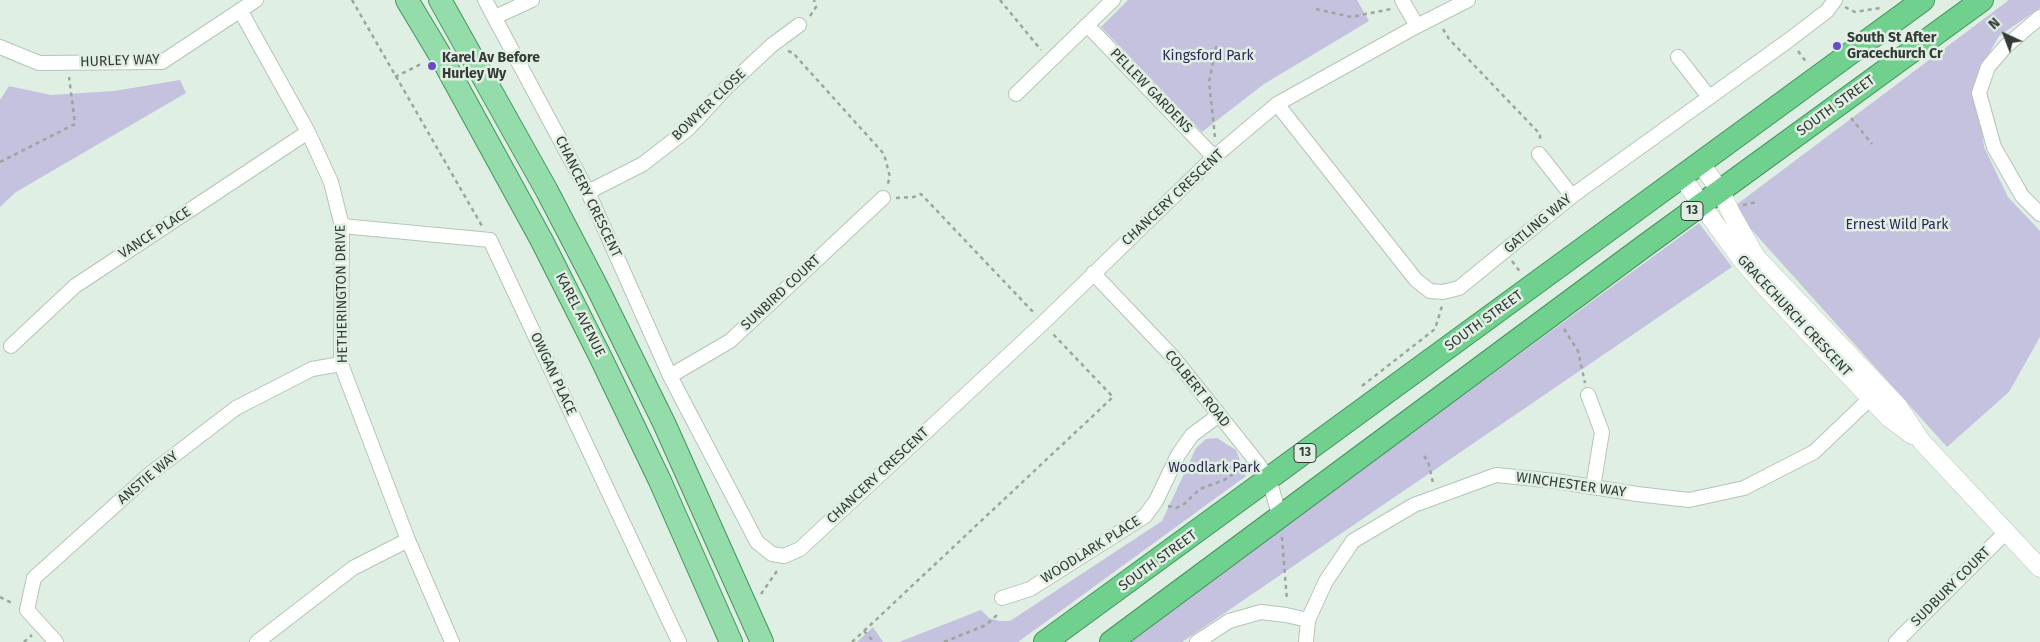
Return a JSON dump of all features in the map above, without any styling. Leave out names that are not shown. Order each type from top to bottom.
[{"type":"highway","name":"SOUTH STREET","points":[[1045,642],[1923,0]]},
{"type":"highway","name":"SOUTH STREET","points":[[1111,642],[1700,204],[1982,0]]},
{"type":"main road","name":"KAREL AVENUE","points":[[407,0],[440,55],[542,241],[660,481],[731,642]]},
{"type":"main road","name":"KAREL AVENUE","points":[[440,0],[547,190],[597,287],[664,423],[762,642]]},
{"type":"street","name":"HURLEY WAY","points":[[0,48],[39,63],[162,62],[256,0]]},
{"type":"street","name":"CHANCERY CRESCENT","points":[[485,0],[496,17],[588,192],[670,376],[757,542],[772,554],[784,556],[800,549],[1042,323],[1214,157],[1277,104],[1417,26],[1468,0]]},
{"type":"street","points":[[496,17],[532,0]]},
{"type":"street","points":[[1016,94],[1113,0]]},
{"type":"street","name":"GATLING WAY","points":[[1443,292],[1459,288],[1572,196],[1789,40],[1827,11],[1835,1]]},
{"type":"street","points":[[1403,2],[1417,26]]},
{"type":"street","name":"HETHERINGTON DRIVE","points":[[240,10],[308,132],[332,182],[342,226],[341,364],[408,540],[452,642]]},
{"type":"street","points":[[2040,17],[2005,47],[1988,67],[1979,93],[1994,147],[2022,196],[2040,214]]},
{"type":"street","name":"BOWYER CLOSE","points":[[588,192],[643,164],[688,129],[726,88],[772,44],[799,25]]},
{"type":"street","name":"PELLEW GARDENS","points":[[1087,25],[1214,157]]},
{"type":"street","points":[[1678,57],[1709,97]]},
{"type":"street","points":[[1277,104],[1416,280],[1430,291],[1443,292]]},
{"type":"street","name":"VANCE PLACE","points":[[11,346],[74,286],[308,132]]},
{"type":"street","points":[[1539,154],[1572,196]]},
{"type":"street","name":"GRACECHURCH CRESCENT","points":[[1700,163],[1720,190],[1756,256],[1876,393],[1889,418],[1922,442],[2040,568]]},
{"type":"street","name":"GRACECHURCH CRESCENT","points":[[1681,176],[1740,258],[1765,287],[1876,393]]},
{"type":"street","name":"SUNBIRD COURT","points":[[670,376],[730,340],[883,198]]},
{"type":"street","points":[[342,226],[490,240]]},
{"type":"street","name":"OWGAN PLACE","points":[[490,240],[679,642]]},
{"type":"street","name":"COLBERT ROAD","points":[[1093,273],[1173,357],[1256,461],[1269,479],[1280,518]]},
{"type":"street","name":"ANSTIE WAY","points":[[56,642],[27,610],[34,578],[151,473],[236,408],[312,368],[341,364]]},
{"type":"street","name":"WINCHESTER WAY","points":[[1306,642],[1308,620],[1326,581],[1353,542],[1414,505],[1496,474],[1689,500],[1744,488],[1814,452],[1876,393]]},
{"type":"street","points":[[1588,395],[1602,432],[1593,487]]},
{"type":"street","name":"WOODLARK PLACE","points":[[1002,598],[1030,589],[1145,516],[1156,501],[1178,455],[1192,435],[1219,415]]},
{"type":"street","name":"SUDBURY COURT","points":[[1896,642],[2006,532]]},
{"type":"street","points":[[257,642],[352,568],[408,540]]},
{"type":"street","points":[[1197,642],[1229,621],[1261,612],[1308,620]]},
{"type":"path","points":[[352,0],[490,240]]},
{"type":"path","points":[[799,25],[813,14],[816,7],[814,0]]},
{"type":"path","points":[[1000,0],[1050,61]]},
{"type":"path","points":[[1835,1],[1855,12],[1882,7]]},
{"type":"path","points":[[1316,9],[1351,17],[1369,12],[1394,9],[1403,2]]},
{"type":"path","points":[[1436,16],[1449,39],[1540,134],[1539,154]]},
{"type":"path","points":[[1214,157],[1214,117],[1209,82],[1217,43]]},
{"type":"path","points":[[772,44],[793,53],[884,154],[890,177],[883,198],[914,197],[921,194],[1113,397],[852,642]]},
{"type":"path","points":[[0,162],[75,124],[68,63]]},
{"type":"path","points":[[1743,204],[1757,202]]},
{"type":"path","points":[[1355,390],[1435,330],[1440,318],[1443,292]]},
{"type":"path","points":[[1424,456],[1428,461],[1437,496]]},
{"type":"path","points":[[1156,501],[1176,508],[1184,504],[1200,489],[1224,480],[1256,461]]},
{"type":"path","points":[[1280,518],[1284,552],[1286,615]]},
{"type":"path","points":[[761,598],[761,593],[778,571],[784,556]]},
{"type":"path","points":[[944,642],[986,625],[996,616],[1002,598]]},
{"type":"path","points":[[864,631],[874,642]]},
{"type":"green space","name":"Kingsford Park","points":[[1128,0],[1357,0],[1369,21],[1264,84],[1202,132],[1101,27]]},
{"type":"green space","name":"Ernest Wild Park","points":[[2009,0],[2040,0],[2040,8],[1999,36],[1979,71],[1980,114],[1984,147],[2008,197],[2040,231],[2040,337],[2009,392],[1947,447],[1732,208]]},
{"type":"green space","points":[[180,80],[186,93],[16,192],[0,207],[0,100],[9,86],[51,95],[114,91]]},
{"type":"green space","points":[[1699,223],[1732,267],[1182,642],[1126,642]]},
{"type":"green space","name":"Woodlark Park","points":[[1217,438],[1236,450],[1246,476],[1018,642],[899,642],[981,610],[989,618],[999,621],[1010,621],[1162,521],[1196,448],[1206,439]]},
{"type":"green space","points":[[873,627],[883,642],[857,642]]},
{"type":"place","name":"South St After Gracechurch Cr","points":[[1837,46]]},
{"type":"place","name":"Karel Av Before Hurley Wy","points":[[432,66]]}]
